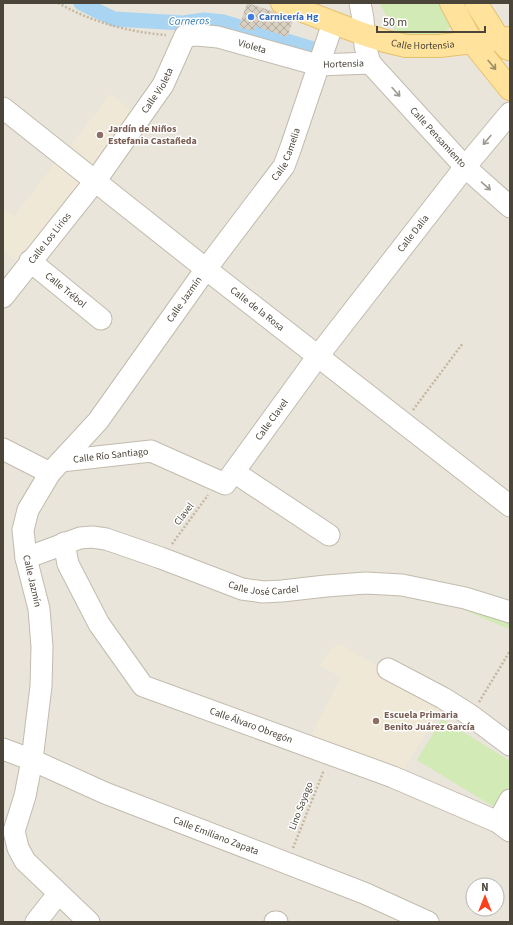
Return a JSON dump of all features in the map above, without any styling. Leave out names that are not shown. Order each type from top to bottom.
[{"type":"main road","name":"Calle Hortensia","points":[[282,3],[385,42],[406,46],[423,47],[472,42],[506,43]]},
{"type":"main road","points":[[451,3],[472,42],[510,89]]},
{"type":"main road","points":[[476,3],[506,43]]},
{"type":"street","points":[[360,3],[364,19],[363,34],[370,64]]},
{"type":"street","name":"Calle Camelia","points":[[206,269],[284,166],[292,147],[333,23]]},
{"type":"street","name":"Violeta","points":[[184,36],[197,35],[218,37],[318,65]]},
{"type":"street","name":"Calle Violeta","points":[[96,180],[163,85],[184,36]]},
{"type":"street","name":"Hortensia","points":[[318,65],[370,64]]},
{"type":"street","name":"Calle Pensamiento","points":[[370,64],[465,167],[510,207]]},
{"type":"street","name":"Calle de la Rosa","points":[[4,111],[96,180],[206,269],[510,506]]},
{"type":"street","name":"Calle Dalia","points":[[318,356],[465,167],[510,113]]},
{"type":"street","name":"Calle Los Lirios","points":[[3,297],[30,261],[96,180]]},
{"type":"street","name":"Calle Trébol","points":[[30,261],[101,319]]},
{"type":"street","name":"Calle Jazmín","points":[[89,922],[25,861],[18,848],[9,837],[25,796],[32,760],[41,686],[42,647],[39,609],[26,558],[23,530],[28,510],[56,467],[98,421],[206,269]]},
{"type":"street","name":"Calle Clavel","points":[[226,479],[318,356]]},
{"type":"street","points":[[3,449],[56,467]]},
{"type":"street","name":"Calle Río Santiago","points":[[56,467],[151,451],[226,479],[329,535]]},
{"type":"street","name":"Calle José Cardel","points":[[26,558],[64,543],[80,538],[92,537],[106,539],[161,558],[242,589],[269,592],[366,583],[402,585],[465,598],[510,612]]},
{"type":"street","name":"Calle Álvaro Obregón","points":[[64,543],[68,564],[99,624],[143,686],[393,777],[504,826]]},
{"type":"street","points":[[388,670],[443,698],[470,715],[510,745]]},
{"type":"street","name":"Calle Emiliano Zapata","points":[[3,749],[32,760],[105,793],[364,893],[428,922]]},
{"type":"street","points":[[504,826],[510,800]]},
{"type":"street","points":[[36,922],[58,894]]},
{"type":"path","points":[[58,3],[87,17],[115,27],[150,34],[184,36]]},
{"type":"path","points":[[403,422],[462,343]]},
{"type":"path","name":"Clavel","points":[[161,558],[226,479]]},
{"type":"path","points":[[470,715],[510,651]]},
{"type":"path","name":"Lino Sayago","points":[[287,864],[330,755]]},
{"type":"shaded area","points":[[3,3],[510,3],[510,922],[3,922]]},
{"type":"shaded area","name":"Jardín de Niños Estefania Castañeda","points":[[110,94],[137,115],[90,175],[64,154]]},
{"type":"shaded area","points":[[56,162],[83,184],[21,265],[3,251],[3,209],[14,216]]},
{"type":"shaded area","name":"Escuela Primaria Benito Juárez García","points":[[340,644],[443,706],[404,769],[310,737],[341,677],[319,665],[332,648]]},
{"type":"green space","points":[[379,3],[445,3],[455,24],[437,37],[429,39],[397,34]]},
{"type":"green space","points":[[456,606],[510,621],[510,626],[508,629]]},
{"type":"green space","points":[[442,719],[510,761],[510,791],[499,810],[417,760]]},
{"type":"building","points":[[247,3],[294,18],[287,37],[255,26],[254,31],[239,27]]},
{"type":"waterway","name":"Carneros","points":[[81,3],[114,19],[183,23],[204,20],[223,22],[320,51]]},
{"type":"place","name":"Carnicería Hg","points":[[251,17]]},
{"type":"place","name":"Jardín de Niños Estefania Castañeda","points":[[100,135]]},
{"type":"place","name":"Escuela Primaria Benito Juárez García","points":[[376,721]]}]
